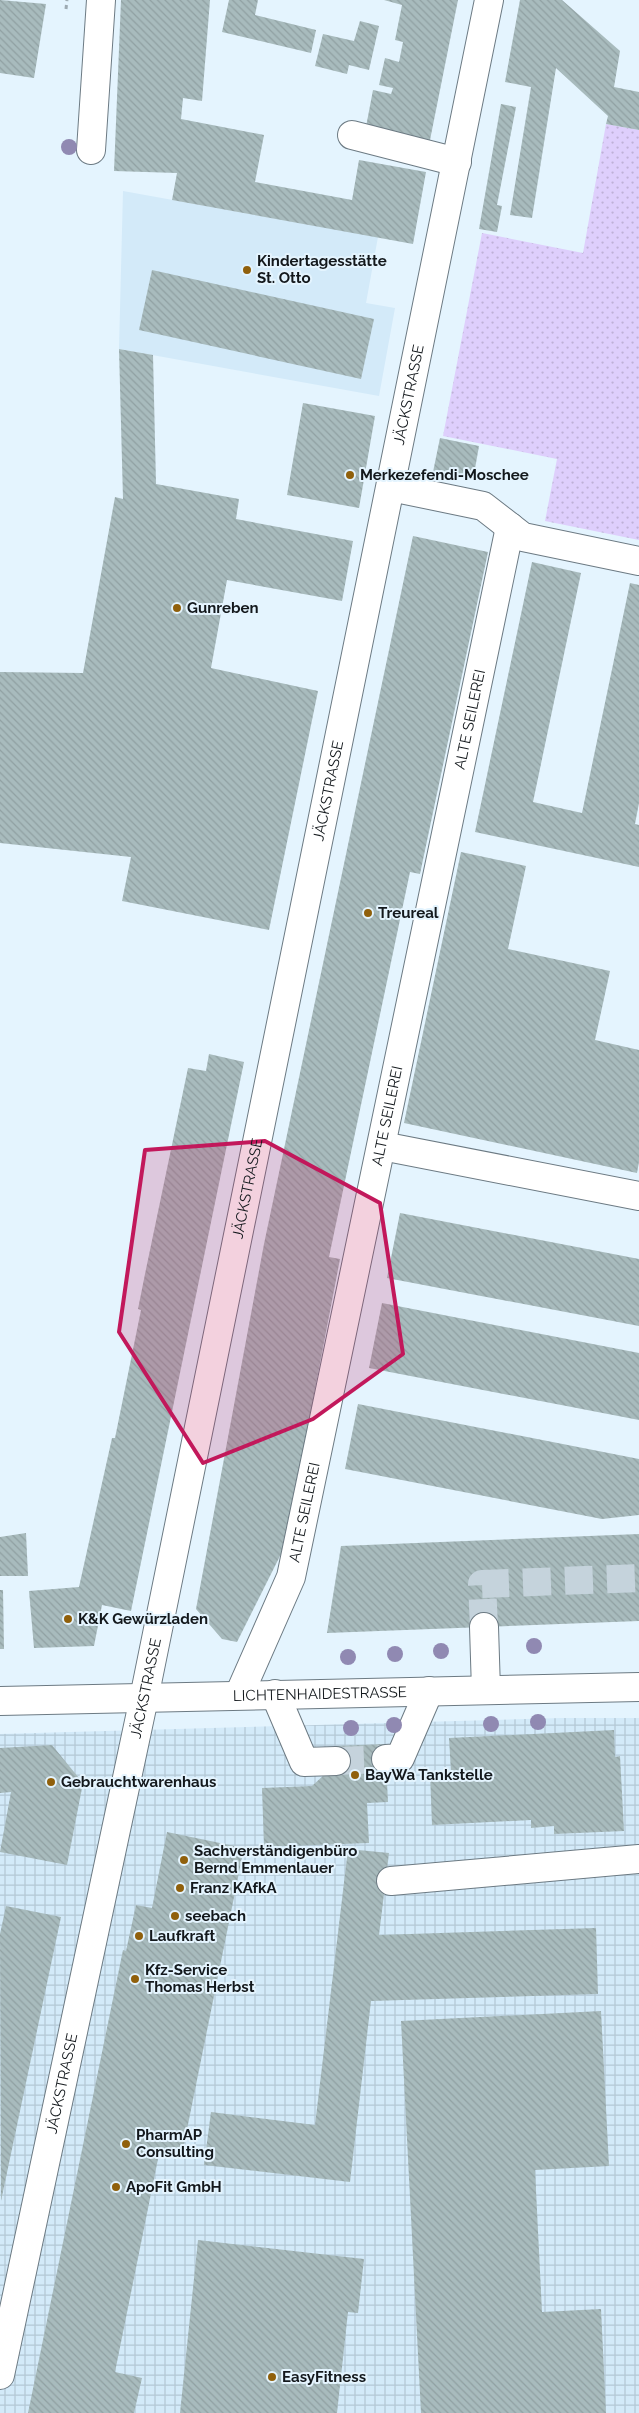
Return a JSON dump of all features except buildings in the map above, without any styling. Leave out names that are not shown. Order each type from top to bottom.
[{"type":"street","points":[[91,150],[101,0]]},
{"type":"street","name":"JÄCKSTRASSE","points":[[0,2375],[144,1698],[489,0]]},
{"type":"street","points":[[352,135],[457,162]]},
{"type":"street","points":[[391,487],[483,506],[523,536],[639,561]]},
{"type":"street","name":"ALTE SEILEREI","points":[[239,1695],[291,1577],[510,527]]},
{"type":"street","points":[[382,1146],[639,1196]]},
{"type":"street","points":[[484,1627],[486,1690]]},
{"type":"street","name":"LICHTENHAIDESTRASSE","points":[[0,1701],[639,1687]]},
{"type":"street","points":[[386,1759],[400,1758],[429,1691]]},
{"type":"street","points":[[275,1694],[304,1762],[336,1761]]},
{"type":"street","points":[[391,1881],[639,1858]]},
{"type":"highlighted area","points":[[265,1141],[380,1203],[403,1354],[313,1419],[203,1463],[119,1332],[145,1150]]},
{"type":"shaded area","points":[[606,124],[639,130],[639,540],[545,521],[557,459],[443,436],[482,233],[583,253]]},
{"type":"shaded area","name":"Kindertagesstätte St. Otto","points":[[123,191],[378,237],[366,303],[395,308],[379,396],[119,349]]},
{"type":"shaded area","points":[[561,1718],[639,1718],[639,2413],[0,2413],[0,1734]]},
{"type":"tunnel","points":[[484,1627],[482,1584],[639,1578]]},
{"type":"tunnel","points":[[336,1761],[386,1759]]},
{"type":"place","name":"Kindertagesstätte St. Otto","points":[[247,270]]},
{"type":"place","name":"Merkezefendi-Moschee","points":[[350,475]]},
{"type":"place","name":"Gunreben","points":[[177,608]]},
{"type":"place","name":"Treureal","points":[[368,913]]},
{"type":"place","name":"K&K Gewürzladen","points":[[68,1619]]},
{"type":"place","name":"BayWa Tankstelle","points":[[355,1775]]},
{"type":"place","name":"Gebrauchtwarenhaus","points":[[51,1782]]},
{"type":"place","name":"Sachverständigenbüro Bernd Emmenlauer","points":[[184,1860]]},
{"type":"place","name":"Franz KAfkA","points":[[180,1888]]},
{"type":"place","name":"seebach","points":[[175,1916]]},
{"type":"place","name":"Laufkraft","points":[[139,1936]]},
{"type":"place","name":"Kfz-Service Thomas Herbst","points":[[135,1979]]},
{"type":"place","name":"PharmAP Consulting","points":[[126,2144]]},
{"type":"place","name":"ApoFit GmbH","points":[[116,2187]]},
{"type":"place","name":"EasyFitness","points":[[272,2377]]}]
